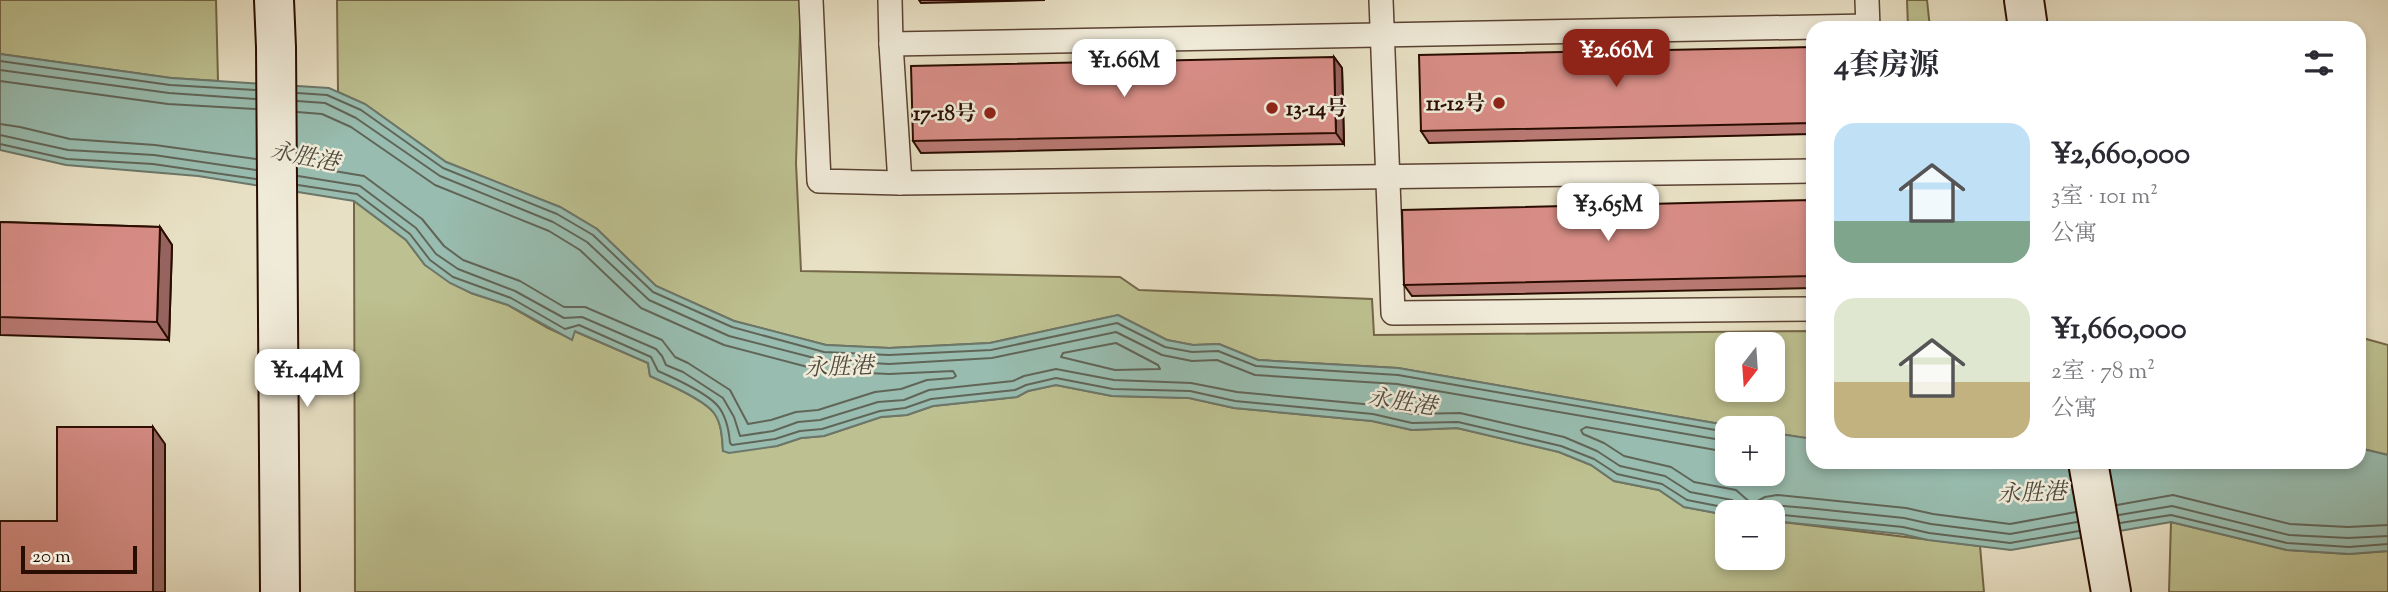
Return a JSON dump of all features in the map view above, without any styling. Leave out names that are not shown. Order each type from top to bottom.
[{"type":"street","points":[[274,0],[280,592]]},
{"type":"street","points":[[2024,0],[2027,21]]},
{"type":"street","points":[[2089,469],[2111,592]]},
{"type":"lane","points":[[811,0],[819,181],[900,183],[1806,171]]},
{"type":"lane","points":[[890,0],[900,183]]},
{"type":"lane","points":[[1381,0],[1393,313],[1806,309]]},
{"type":"lane","points":[[1867,0],[1868,21]]},
{"type":"lane","points":[[891,44],[1806,28]]},
{"type":"green space","points":[[0,0],[216,0],[218,81],[171,78],[0,54]]},
{"type":"green space","points":[[337,0],[801,0],[796,163],[801,271],[1120,277],[1139,290],[1372,299],[1374,335],[1806,331],[1806,438],[1785,435],[1785,416],[1715,416],[1715,423],[1398,368],[1258,360],[1219,344],[1193,345],[1167,340],[1118,315],[990,343],[889,348],[826,345],[734,321],[656,286],[597,229],[560,207],[446,162],[365,104],[338,92]]},
{"type":"green space","points":[[1907,0],[1927,0],[1929,21],[1908,21]]},
{"type":"green space","points":[[354,201],[406,240],[425,265],[471,293],[508,305],[572,339],[574,331],[648,363],[650,376],[694,397],[714,413],[720,426],[723,451],[777,446],[801,438],[824,436],[881,417],[907,415],[933,406],[1017,397],[1028,391],[1056,385],[1112,396],[1189,398],[1234,408],[1372,421],[1412,430],[1457,428],[1559,452],[1591,465],[1614,481],[1659,490],[1684,507],[1715,513],[1715,570],[1785,570],[1785,522],[1980,546],[1984,592],[355,592]]},
{"type":"green space","points":[[2366,339],[2388,345],[2388,455],[2366,450]]},
{"type":"green space","points":[[2171,522],[2287,550],[2349,554],[2388,551],[2388,592],[2169,592]]},
{"type":"water","name":"永胜港","points":[[0,54],[171,78],[329,88],[365,104],[446,162],[560,207],[597,229],[656,286],[734,321],[826,345],[889,348],[990,343],[1118,315],[1167,340],[1193,345],[1219,344],[1258,360],[1398,368],[1715,423],[1715,486],[1785,486],[1785,435],[1806,438],[1806,469],[2366,469],[2366,450],[2388,455],[2388,551],[2349,554],[2287,550],[2171,522],[2011,550],[1928,540],[1902,534],[1785,522],[1785,500],[1715,500],[1715,513],[1684,507],[1659,490],[1614,481],[1591,465],[1559,452],[1457,428],[1412,430],[1372,421],[1234,408],[1189,398],[1112,396],[1056,385],[1028,391],[1017,397],[933,406],[907,415],[881,417],[824,436],[729,453],[723,451],[720,426],[714,413],[694,397],[650,376],[648,363],[575,331],[572,340],[508,305],[450,283],[425,265],[406,240],[354,201],[198,176],[66,165],[0,150]]},
{"type":"building","points":[[1806,47],[1806,123],[1421,131],[1419,55]]},
{"type":"building","points":[[1334,57],[1336,133],[913,141],[911,66]]},
{"type":"building","points":[[1806,200],[1806,276],[1404,285],[1402,210]]},
{"type":"building","points":[[0,222],[160,227],[157,322],[0,317]]},
{"type":"building","points":[[57,427],[153,427],[153,592],[0,592],[0,521],[57,521]]},
{"type":"place","name":"11-12号","points":[[1499,103]]},
{"type":"place","name":"13-14号","points":[[1272,108]]},
{"type":"place","name":"17-18号","points":[[990,113]]}]
